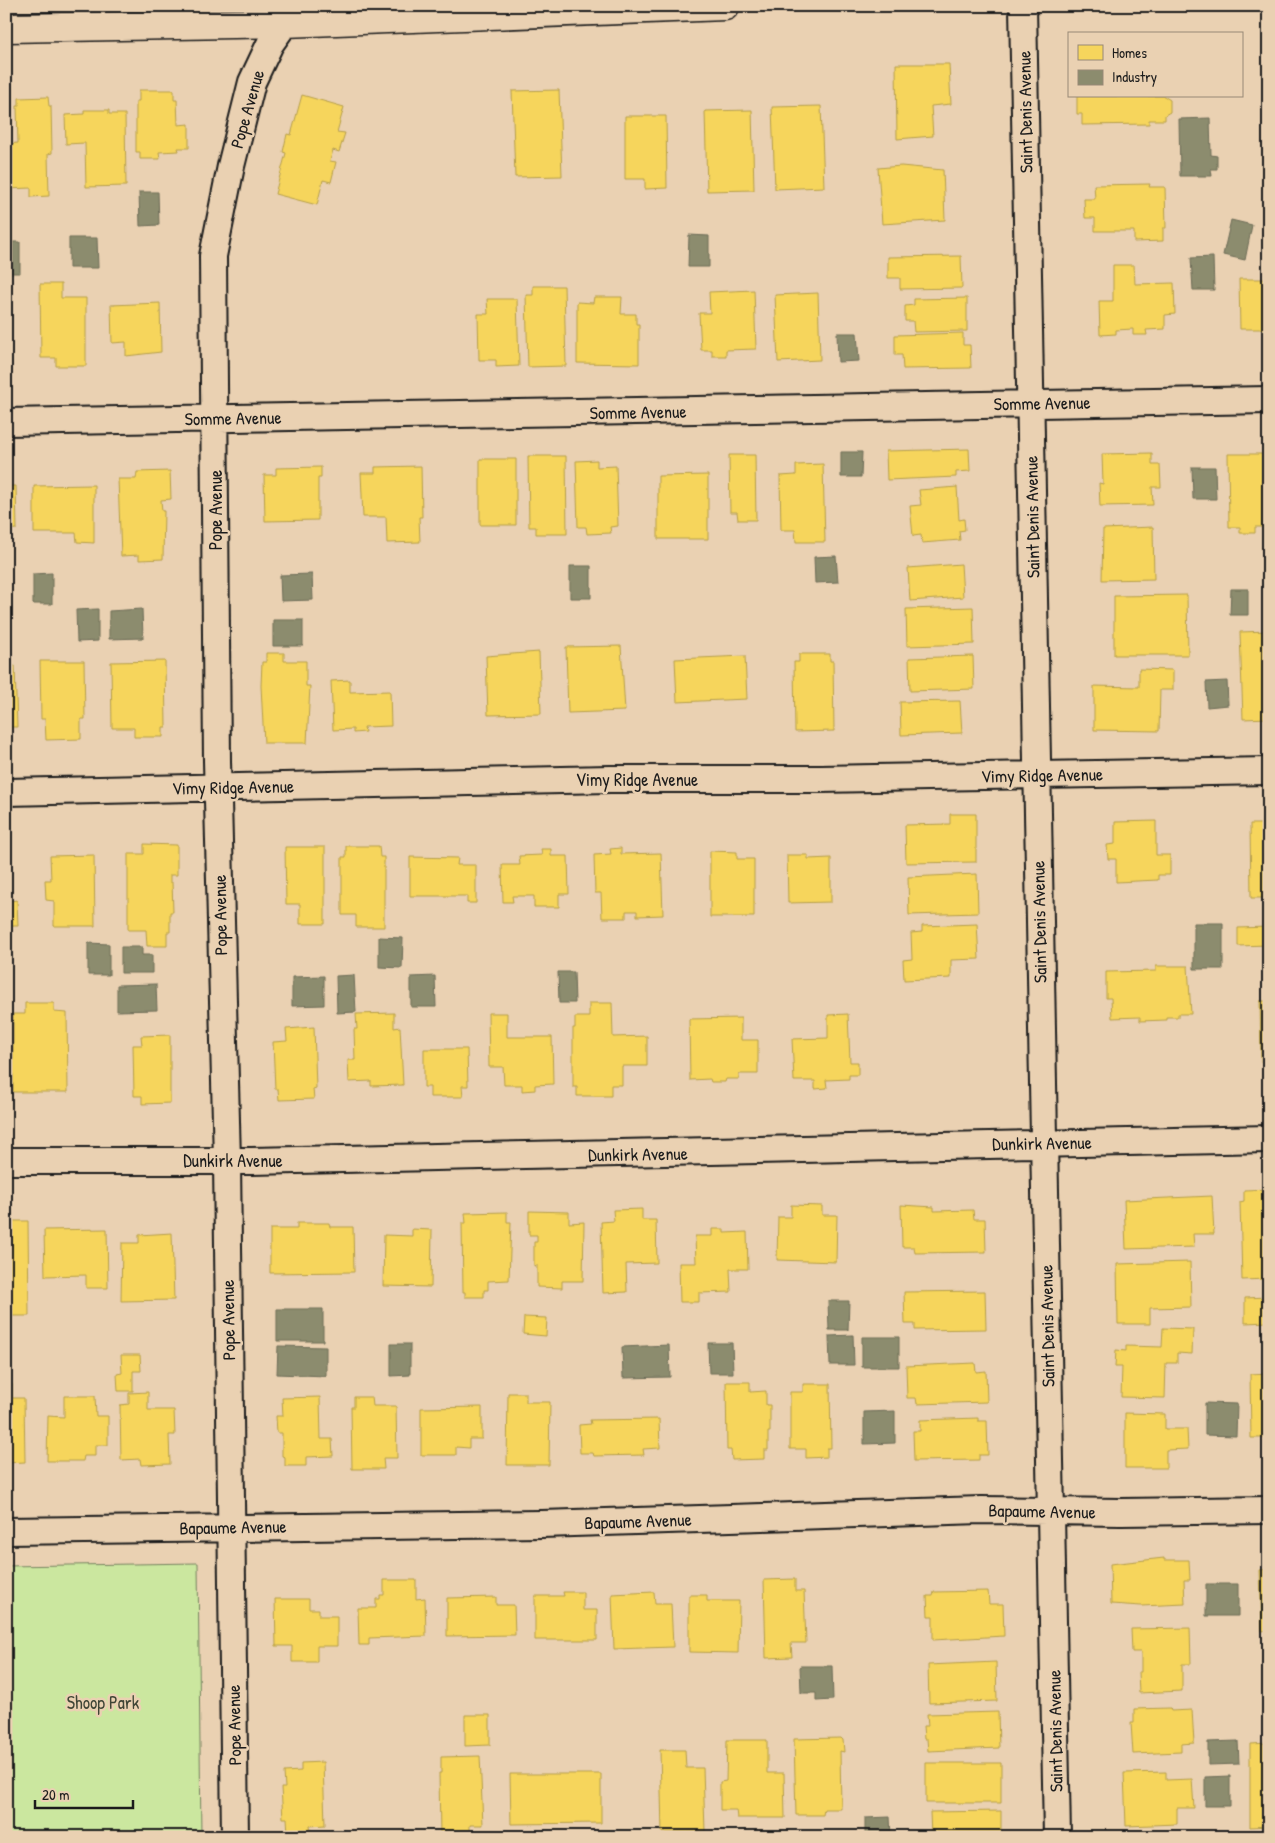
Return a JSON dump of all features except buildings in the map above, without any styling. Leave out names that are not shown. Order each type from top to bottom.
[{"type":"highway","points":[[6,28],[287,15],[725,6]]},
{"type":"street","name":"Saint Denis Avenue","points":[[1023,6],[1057,1837]]},
{"type":"street","name":"Pope Avenue","points":[[236,1837],[227,1161],[218,787],[213,256],[231,166],[252,82],[270,44],[287,15]]},
{"type":"street","name":"Somme Avenue","points":[[6,422],[1269,400]]},
{"type":"street","name":"Vimy Ridge Avenue","points":[[6,792],[610,779],[1036,776],[1269,770]]},
{"type":"street","name":"Dunkirk Avenue","points":[[6,1160],[227,1161],[583,1155],[1269,1139]]},
{"type":"street","name":"Bapaume Avenue","points":[[6,1531],[542,1524],[981,1510],[1269,1510]]},
{"type":"green space","name":"Shoop Park","points":[[198,1563],[201,1837],[6,1837],[6,1566]]}]
